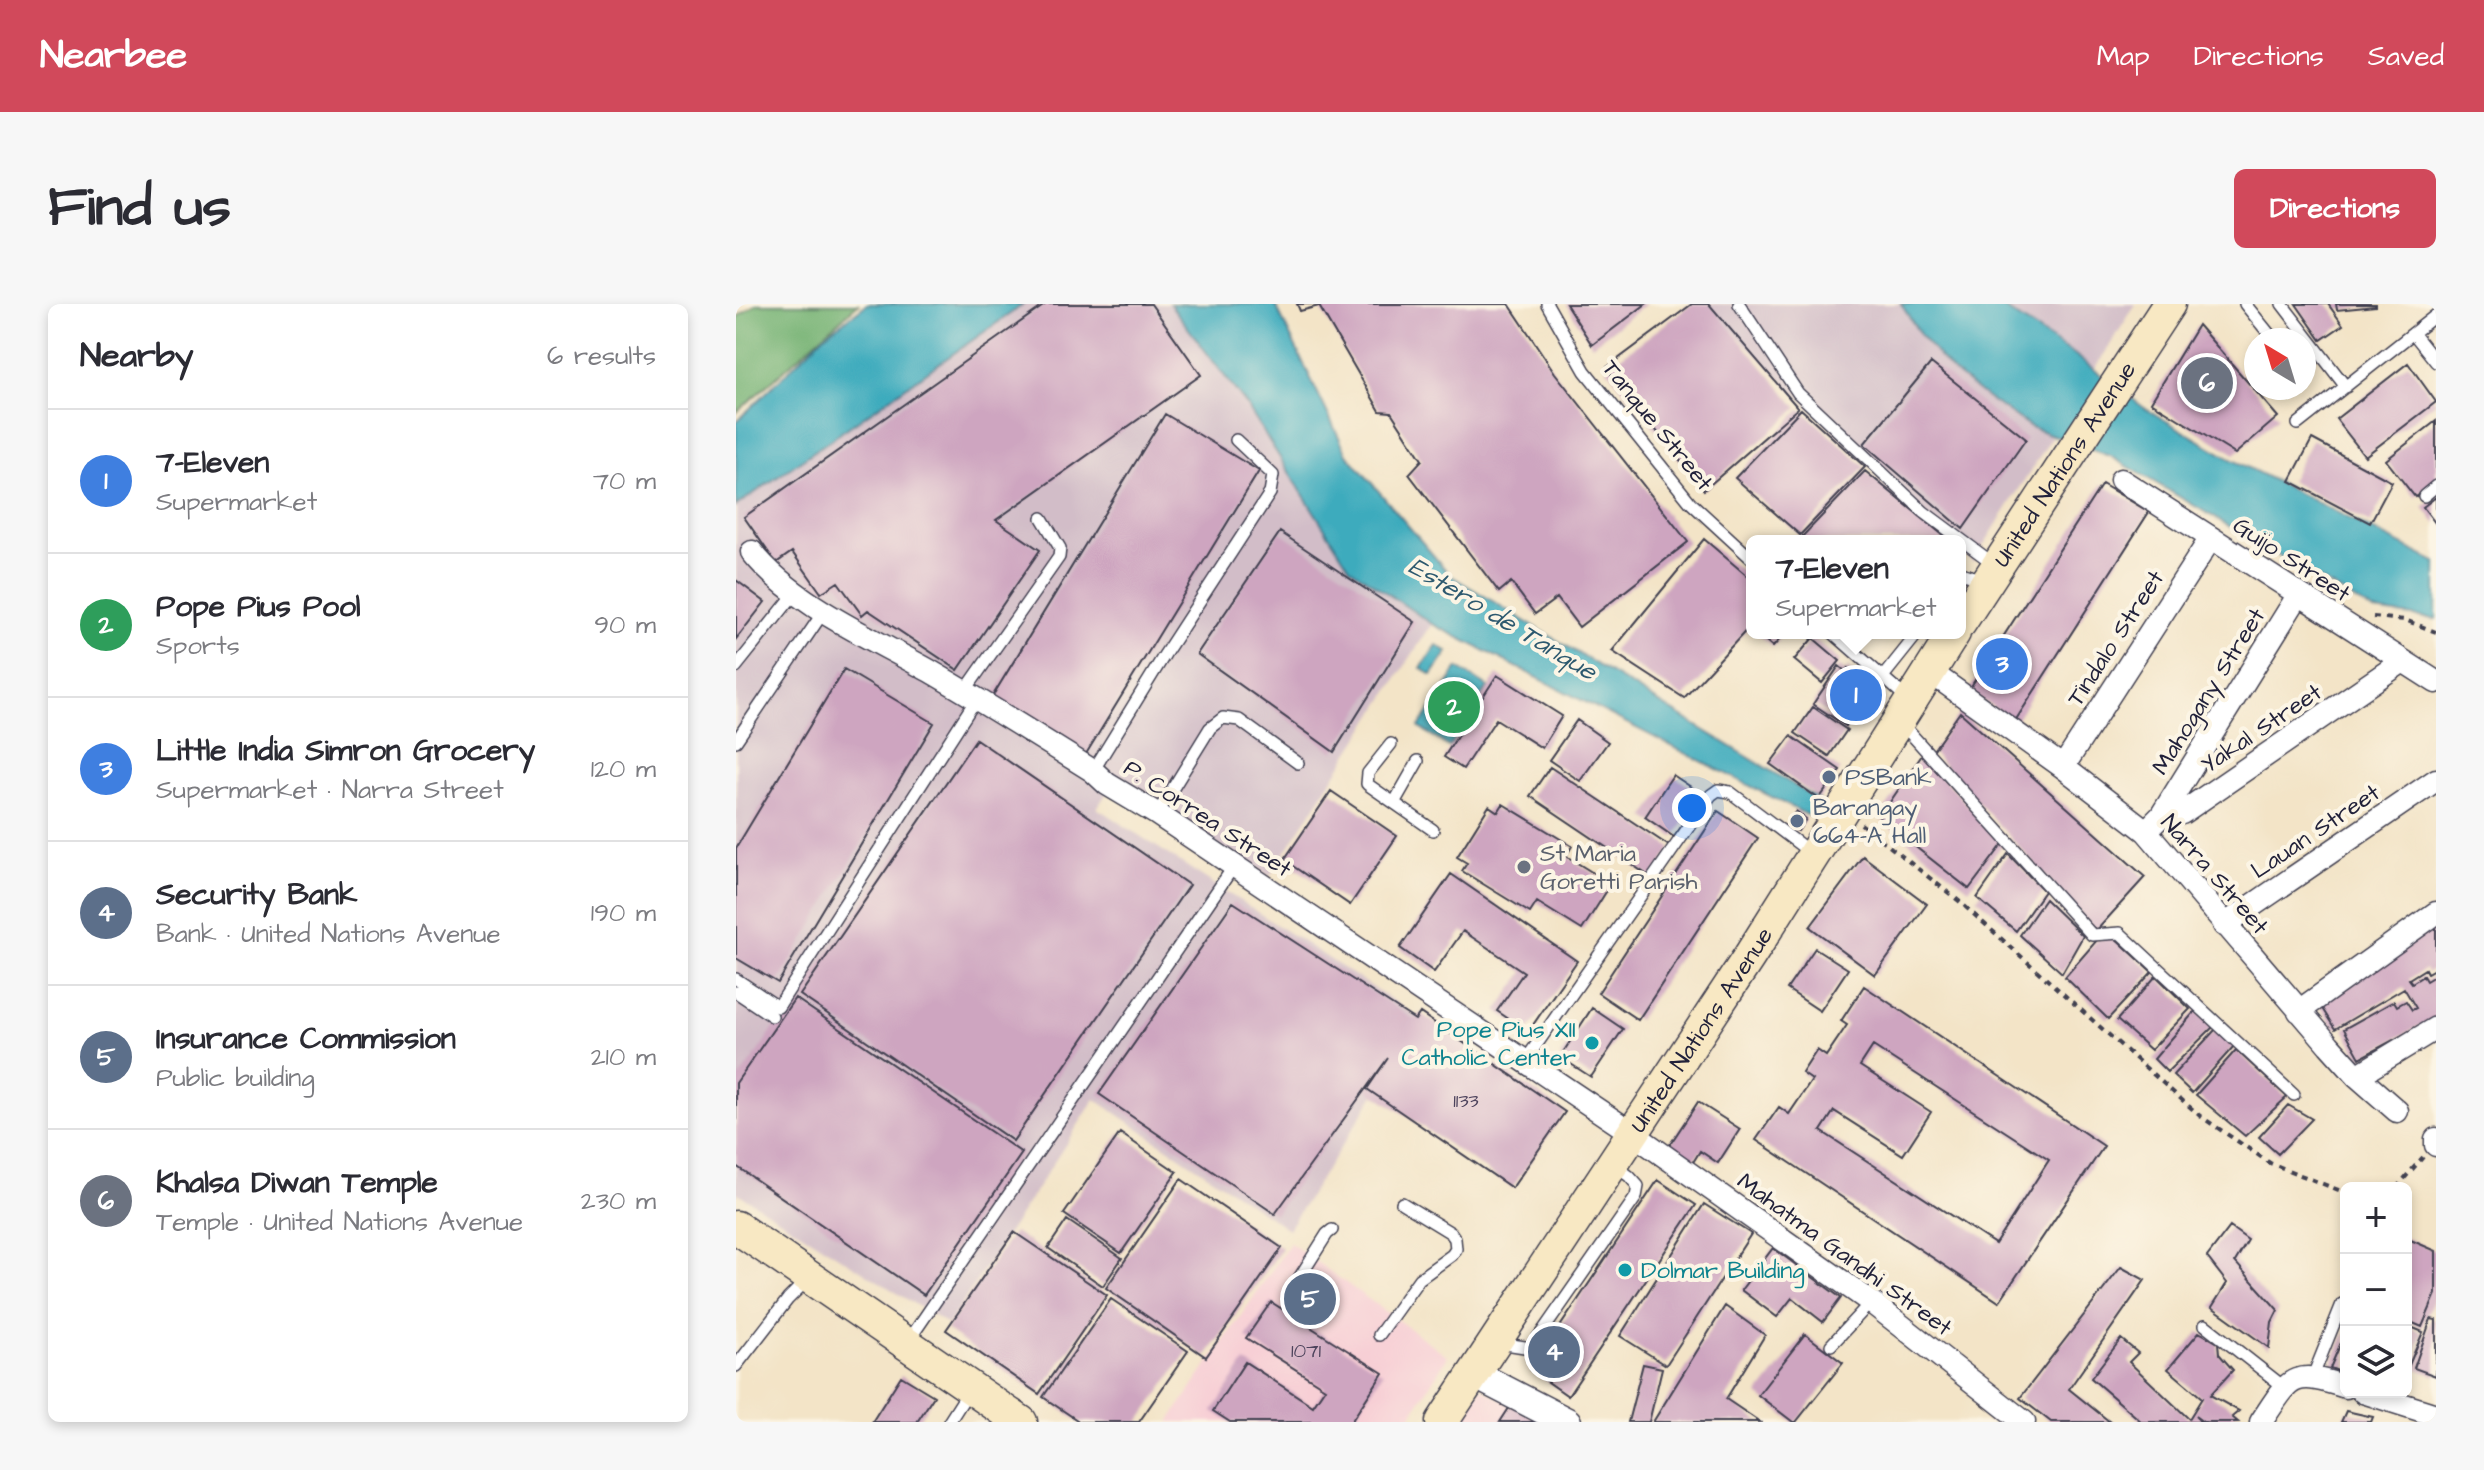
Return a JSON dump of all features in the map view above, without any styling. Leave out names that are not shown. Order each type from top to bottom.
[{"type":"main road","name":"United Nations Avenue","points":[[1966,609],[1981,575],[2076,448],[2169,304]]},
{"type":"main road","name":"United Nations Avenue","points":[[1450,1419],[1494,1342],[1950,639]]},
{"type":"main road","points":[[736,1227],[1021,1422]]},
{"type":"street","name":"Guijo Street","points":[[2121,480],[2436,682]]},
{"type":"street","name":"Tindalo Street","points":[[2063,767],[2211,538]]},
{"type":"street","name":"P. Correa Street","points":[[752,552],[768,572],[796,592],[971,694],[1093,771],[1107,784],[1157,814],[1632,1133]]},
{"type":"street","name":"Mahogany Street","points":[[2154,823],[2299,594]]},
{"type":"street","name":"Yakal Street","points":[[2154,823],[2182,813],[2403,661]]},
{"type":"street","name":"Narra Street","points":[[1929,671],[2063,767],[2154,823],[2224,925],[2357,1076],[2397,1111]]},
{"type":"street","name":"Lauan Street","points":[[2224,925],[2436,780]]},
{"type":"street","points":[[2299,1011],[2436,913]]},
{"type":"street","points":[[2357,1076],[2436,1028]]},
{"type":"street","name":"Mahatma Gandhi Street","points":[[1632,1133],[1871,1302],[2024,1422]]},
{"type":"street","points":[[1474,1374],[1567,1422]]},
{"type":"street","points":[[2261,1422],[2284,1387],[2298,1379],[2313,1376],[2340,1385]]},
{"type":"street","points":[[2382,1398],[2436,1415]]},
{"type":"lane","name":"Tanque Street","points":[[1547,304],[1585,371],[1690,502],[1746,553]]},
{"type":"lane","points":[[1739,304],[1798,393],[1945,535]]},
{"type":"lane","points":[[2245,304],[2264,328]]},
{"type":"lane","points":[[2282,304],[2346,387]]},
{"type":"lane","points":[[2298,424],[2436,315]]},
{"type":"lane","points":[[2413,333],[2436,362]]},
{"type":"lane","points":[[1093,771],[1270,493],[1273,475],[1236,440]]},
{"type":"lane","points":[[2424,496],[2436,486]]},
{"type":"lane","points":[[736,979],[778,1007],[1059,557],[1060,548],[1042,518]]},
{"type":"lane","points":[[1966,558],[1981,575]]},
{"type":"lane","points":[[736,667],[796,592]]},
{"type":"lane","points":[[736,741],[825,611]]},
{"type":"lane","points":[[1840,639],[1882,678],[1904,710],[2092,935],[2120,933],[2294,1095]]},
{"type":"lane","points":[[1882,678],[1913,639]]},
{"type":"lane","points":[[1157,814],[1210,728],[1223,718],[1239,720],[1298,763]]},
{"type":"lane","points":[[1391,744],[1368,773],[1367,784],[1433,830]]},
{"type":"lane","points":[[1394,803],[1418,761]]},
{"type":"lane","points":[[1525,1061],[1711,795],[1718,790],[1730,792],[1830,828]]},
{"type":"lane","points":[[907,1344],[1234,866]]},
{"type":"lane","points":[[736,992],[772,1016]]},
{"type":"lane","points":[[1379,1335],[1419,1279],[1456,1249],[1451,1233],[1402,1203]]},
{"type":"lane","points":[[1298,1280],[1332,1230]]},
{"type":"lane","points":[[736,1366],[809,1277]]},
{"type":"lane","points":[[1831,1345],[1871,1302]]},
{"type":"lane","points":[[2313,1376],[2340,1309]]},
{"type":"lane","points":[[2205,1325],[2284,1387]]},
{"type":"lane","points":[[949,1422],[970,1387]]},
{"type":"path","points":[[1830,828],[1959,901],[2200,1116],[2270,1163],[2340,1191]]},
{"type":"path","points":[[2401,1182],[2436,1142]]},
{"type":"shaded area","points":[[1024,304],[1170,304],[1245,403],[1350,568],[1432,624],[1270,876],[1112,785],[1097,808],[1423,1020],[1288,1229],[1095,1099],[948,1325],[736,1192],[736,506]]},
{"type":"shaded area","points":[[1705,304],[2136,304],[1973,562],[1966,556],[1966,535],[1944,535],[1877,474]]},
{"type":"shaded area","points":[[1290,1243],[1448,1356],[1407,1422],[1169,1422]]},
{"type":"shaded area","points":[[1481,1388],[1541,1422],[1461,1422]]},
{"type":"green space","points":[[756,304],[858,304],[736,413],[736,318]]},
{"type":"water","points":[[867,304],[1024,304],[736,506],[736,422],[825,335]]},
{"type":"water","name":"Estero de Tanque","points":[[1170,304],[1275,304],[1347,454],[1450,575],[1820,801],[1809,816],[1432,624],[1350,568],[1245,403]]},
{"type":"water","points":[[1901,304],[1997,304],[2074,354],[2143,407],[2231,459],[2436,562],[2436,619],[2373,611],[2110,456],[2031,427],[1950,369],[1921,336]]},
{"type":"water","points":[[1437,645],[1448,652],[1432,675],[1421,668]]},
{"type":"water","points":[[1458,668],[1488,687],[1449,747],[1419,727]]},
{"type":"building","points":[[1046,304],[1151,304],[1201,375],[996,520],[1040,550],[958,670],[868,610],[862,615],[838,582],[821,593],[792,552],[776,563],[744,517]]},
{"type":"building","points":[[1297,304],[1509,304],[1555,373],[1688,542],[1579,627],[1557,598],[1535,614],[1511,582],[1499,592],[1409,474],[1422,460],[1391,412],[1380,411],[1319,306],[1300,311]]},
{"type":"building","points":[[1566,304],[1646,304],[1592,345]]},
{"type":"building","points":[[1692,304],[1709,304],[1798,408],[1704,490],[1606,368]]},
{"type":"building","points":[[2296,304],[2328,304],[2343,325],[2321,340],[2316,328],[2313,328]]},
{"type":"building","points":[[2336,304],[2375,304],[2375,306],[2337,310]]},
{"type":"building","points":[[2198,325],[2244,378],[2244,400],[2263,400],[2278,417],[2235,454],[2151,402]]},
{"type":"building","points":[[1931,363],[2026,439],[1963,529],[1864,444]]},
{"type":"building","points":[[2408,363],[2436,402],[2365,456],[2336,419]]},
{"type":"building","points":[[1801,409],[1865,467],[1800,535],[1735,478]]},
{"type":"building","points":[[1165,414],[1259,471],[1086,754],[992,697]]},
{"type":"building","points":[[2436,421],[2436,481],[2415,497],[2386,460]]},
{"type":"building","points":[[2312,439],[2392,482],[2370,523],[2290,481]]},
{"type":"building","points":[[1865,471],[1943,535],[1804,535]]},
{"type":"building","points":[[2102,484],[2149,512],[2015,721],[1968,691]]},
{"type":"building","points":[[2436,497],[2436,524],[2423,507]]},
{"type":"building","points":[[1280,532],[1415,622],[1334,752],[1197,654]]},
{"type":"building","points":[[1704,539],[1746,575],[1746,631],[1684,698],[1612,651]]},
{"type":"building","points":[[736,580],[765,602],[736,639]]},
{"type":"building","points":[[1764,639],[1780,639],[1773,647]]},
{"type":"building","points":[[1814,639],[1840,661],[1822,683],[1794,660]]},
{"type":"building","points":[[1850,639],[1865,639],[1859,647]]},
{"type":"building","points":[[1839,666],[1845,671],[1848,668],[1869,691],[1846,726],[1813,704]]},
{"type":"building","points":[[844,669],[934,723],[778,983],[736,958],[736,848]]},
{"type":"building","points":[[1497,675],[1562,716],[1542,748],[1496,719],[1463,769],[1444,757]]},
{"type":"building","points":[[1813,707],[1847,730],[1829,756],[1795,733]]},
{"type":"building","points":[[1960,712],[2145,877],[2096,931],[1932,752]]},
{"type":"building","points":[[1577,720],[1608,742],[1580,781],[1549,760]]},
{"type":"building","points":[[1791,736],[1840,770],[1819,799],[1770,764]]},
{"type":"building","points":[[976,739],[1189,885],[1013,1141],[800,995]]},
{"type":"building","points":[[1922,755],[2003,844],[1969,889],[1879,818]]},
{"type":"building","points":[[1550,767],[1672,848],[1652,878],[1530,796]]},
{"type":"building","points":[[1673,775],[1703,795],[1674,837],[1645,817]]},
{"type":"building","points":[[1331,791],[1397,836],[1350,905],[1284,860]]},
{"type":"building","name":"St Maria Goretti Parish","points":[[1503,804],[1572,846],[1566,856],[1611,884],[1582,930],[1537,902],[1530,913],[1462,871],[1467,863],[1457,857],[1489,806],[1498,812]]},
{"type":"building","points":[[1718,811],[1758,838],[1638,1020],[1598,993]]},
{"type":"building","name":"Barangay 664-A Hall","points":[[1796,811],[1806,819],[1798,831],[1787,824]]},
{"type":"building","points":[[2008,854],[2044,891],[2016,931],[1977,898]]},
{"type":"building","points":[[1863,856],[1927,904],[1875,975],[1810,927]]},
{"type":"building","points":[[1451,874],[1577,961],[1528,1032],[1497,1011],[1524,972],[1463,931],[1434,972],[1400,948]]},
{"type":"building","points":[[2045,899],[2083,936],[2062,973],[2020,935]]},
{"type":"building","points":[[1233,902],[1415,1020],[1420,1013],[1565,1112],[1512,1188],[1367,1089],[1388,1058],[1275,1214],[1099,1094]]},
{"type":"building","points":[[2436,926],[2436,968],[2427,973],[2425,969],[2409,979],[2412,983],[2423,976],[2426,981],[2436,975],[2436,1020],[2360,1058],[2344,1029],[2394,1001],[2397,1006],[2406,1001],[2412,1010],[2416,1008],[2404,988],[2335,1029],[2318,1002]]},
{"type":"building","points":[[2112,935],[2152,972],[2108,1019],[2065,977],[2097,940]]},
{"type":"building","points":[[1815,948],[1848,969],[1820,1011],[1787,989]]},
{"type":"building","points":[[2156,976],[2190,1009],[2151,1050],[2117,1020]]},
{"type":"building","points":[[1864,986],[2104,1146],[1999,1302],[1756,1140],[1779,1107],[1789,1114],[1812,1080],[1802,1073],[1817,1050],[1826,1056],[1847,1025],[1841,1021]],"holes":[[[1873,1046],[2049,1160],[1995,1244],[1821,1131],[1834,1111],[1903,1155],[1931,1112],[1860,1066]]]},
{"type":"building","points":[[795,998],[1022,1153],[924,1295],[736,1166],[736,1083]]},
{"type":"building","name":"Pope Pius XII Catholic Center","points":[[1592,1008],[1623,1029],[1591,1077],[1560,1057]]},
{"type":"building","points":[[2196,1010],[2213,1027],[2167,1072],[2154,1059]]},
{"type":"building","points":[[2216,1029],[2234,1046],[2192,1093],[2173,1075]]},
{"type":"building","points":[[2236,1050],[2287,1097],[2245,1136],[2196,1095]]},
{"type":"building","points":[[1698,1102],[1740,1129],[1718,1163],[1700,1151],[1692,1164],[1667,1149]]},
{"type":"building","points":[[2288,1105],[2312,1119],[2278,1154],[2259,1137]]},
{"type":"building","points":[[1120,1133],[1177,1172],[1121,1253],[1064,1214]]},
{"type":"building","points":[[1181,1179],[1282,1248],[1206,1357],[1106,1288]]},
{"type":"building","name":"Dolmar Building","points":[[1658,1180],[1696,1205],[1568,1396],[1531,1370]]},
{"type":"building","points":[[1704,1204],[1751,1234],[1666,1365],[1620,1336]]},
{"type":"building","points":[[1067,1220],[1122,1258],[1103,1286],[1048,1248]]},
{"type":"building","points":[[2230,1227],[2248,1240],[2235,1262],[2278,1310],[2272,1322],[2269,1348],[2212,1307],[2227,1283],[2207,1257]]},
{"type":"building","points":[[1014,1232],[1107,1295],[1039,1394],[946,1330]]},
{"type":"building","points":[[2412,1241],[2436,1251],[2436,1294],[2422,1327],[2412,1323]]},
{"type":"building","points":[[1773,1248],[1841,1298],[1823,1322],[1792,1298],[1777,1317],[1741,1290]]},
{"type":"building","points":[[2121,1267],[2145,1280],[2069,1389],[2110,1422],[2051,1422],[2020,1398]]},
{"type":"building","points":[[1111,1299],[1188,1351],[1139,1422],[1080,1422],[1043,1397]]},
{"type":"building","points":[[1271,1302],[1383,1373],[1351,1422],[1230,1422],[1213,1411],[1245,1362],[1313,1406],[1325,1388],[1246,1338]]},
{"type":"building","points":[[1725,1306],[1765,1335],[1726,1399],[1760,1422],[1653,1422]]},
{"type":"building","points":[[2431,1319],[2436,1320],[2436,1376],[2414,1368]]},
{"type":"building","points":[[2412,1327],[2423,1332],[2412,1358]]},
{"type":"building","points":[[2199,1332],[2218,1343],[2219,1354],[2233,1370],[2210,1395],[2239,1411],[2232,1417],[2238,1422],[2203,1422],[2195,1416],[2201,1422],[2142,1422],[2091,1378],[2121,1339],[2138,1353],[2129,1362],[2189,1419],[2202,1398],[2168,1369]]},
{"type":"building","points":[[1805,1334],[1843,1363],[1793,1422],[1758,1395]]},
{"type":"building","points":[[2340,1345],[2340,1372],[2330,1368]]},
{"type":"building","points":[[1643,1364],[1662,1368],[1649,1422],[1628,1422]]},
{"type":"building","points":[[901,1376],[934,1396],[917,1422],[872,1422]]},
{"type":"building","points":[[1511,1405],[1541,1422],[1500,1422]]},
{"type":"building","points":[[2346,1411],[2373,1417],[2371,1422],[2341,1422]]},
{"type":"place","name":"Khalsa Diwan Temple","points":[[2207,383]]},
{"type":"place","name":"Little India Simron Grocery","points":[[2002,664]]},
{"type":"place","name":"7-Eleven","points":[[1856,695]]},
{"type":"place","name":"Pope Pius Pool","points":[[1454,707]]},
{"type":"place","name":"PSBank","points":[[1829,777]]},
{"type":"place","name":"Barangay 664-A Hall","points":[[1797,821]]},
{"type":"place","name":"St Maria Goretti Parish","points":[[1524,867]]},
{"type":"place","name":"Pope Pius XII Catholic Center","points":[[1592,1043]]},
{"type":"place","name":"Dolmar Building","points":[[1625,1270]]},
{"type":"place","name":"Insurance Commission","points":[[1310,1299]]},
{"type":"place","name":"Security Bank","points":[[1554,1352]]}]
